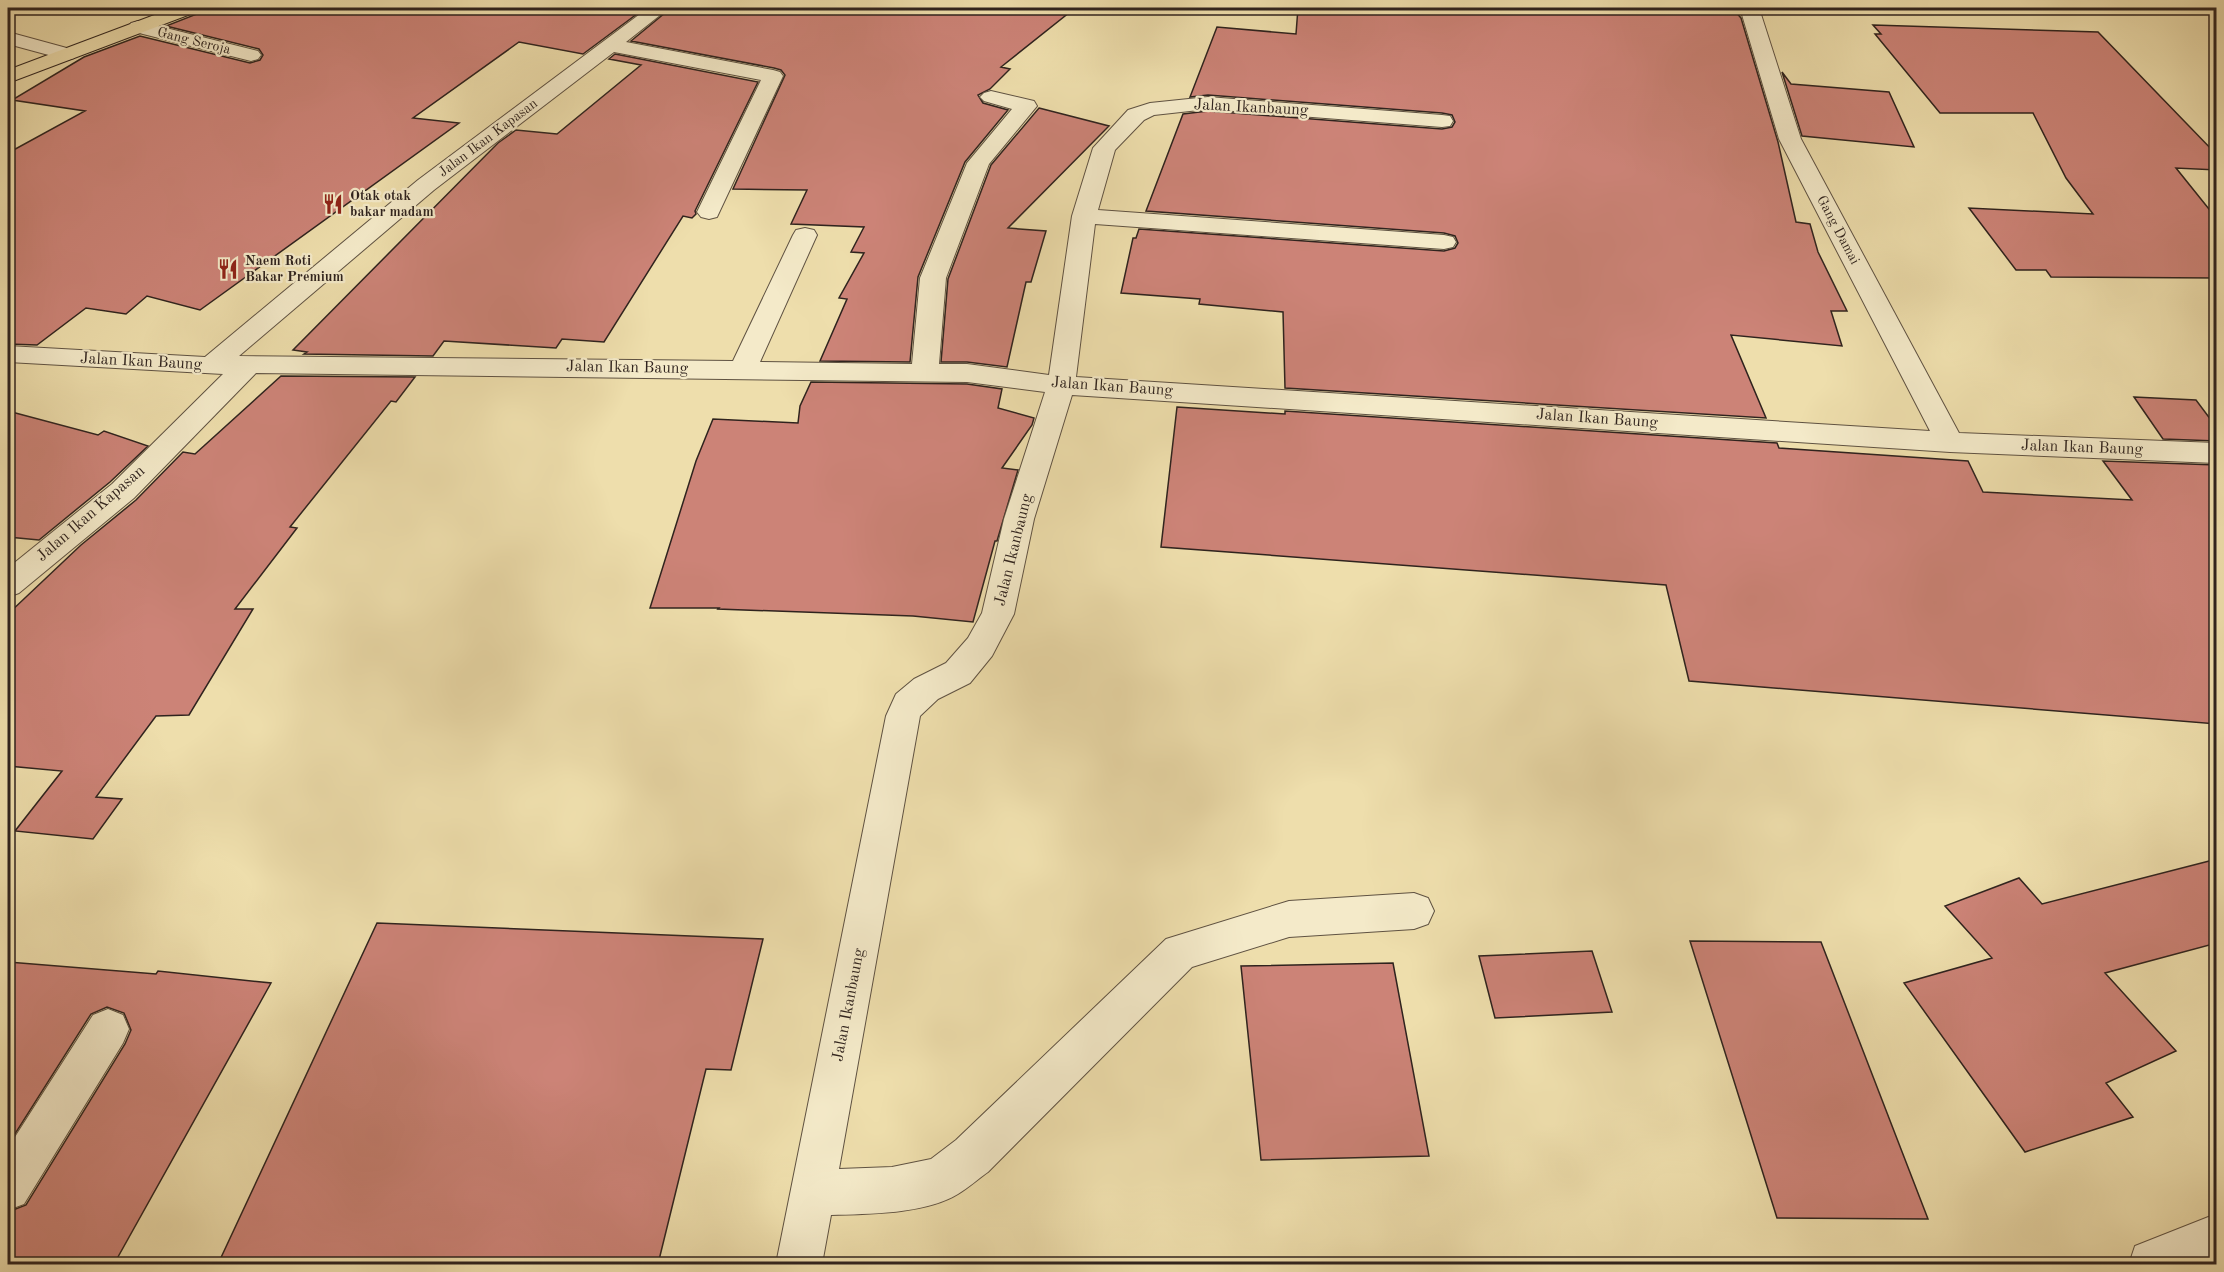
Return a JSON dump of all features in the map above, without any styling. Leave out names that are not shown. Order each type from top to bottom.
[{"type":"main road","points":[[8,77],[189,8]]},
{"type":"street","name":"Jalan Ikan Kapasan","points":[[211,366],[426,185],[659,8]]},
{"type":"street","name":"Gang Damai","points":[[1750,8],[1790,139],[1950,442]]},
{"type":"street","name":"Gang Seroja","points":[[138,27],[251,55]]},
{"type":"street","points":[[8,38],[67,54]]},
{"type":"street","points":[[609,45],[773,76],[709,212]]},
{"type":"street","points":[[925,374],[933,278],[978,163],[1026,106],[991,97]]},
{"type":"street","name":"Jalan Ikanbaung","points":[[799,1264],[903,716],[908,704],[926,689],[958,673],[980,647],[998,614],[1019,519],[1061,385],[1084,216],[1104,148],[1137,115],[1149,109],[1208,103],[1442,121]]},
{"type":"street","points":[[1084,216],[1444,242]]},
{"type":"street","points":[[742,370],[805,235]]},
{"type":"street","name":"Jalan Ikan Baung","points":[[8,354],[211,366],[249,364],[968,373],[1061,385],[1950,442],[2217,453]]},
{"type":"street","name":"Jalan Ikan Kapasan","points":[[8,585],[123,491],[249,364]]},
{"type":"street","points":[[814,1193],[892,1190],[941,1179],[972,1156],[1180,952],[1289,919],[1414,911]]},
{"type":"street","points":[[8,1188],[108,1029]]},
{"type":"street","points":[[2152,1263],[2217,1237]]},
{"type":"building","points":[[201,8],[645,8],[583,54],[519,42],[413,118],[459,123],[200,310],[147,296],[126,314],[86,308],[37,345],[8,344],[8,153],[85,111],[12,100],[84,57],[140,36],[250,63],[260,60],[263,55],[259,49],[166,26],[197,14]]},
{"type":"building","points":[[671,8],[1075,8],[1001,67],[1010,69],[990,89],[978,95],[983,103],[1008,110],[965,162],[918,277],[910,362],[820,361],[847,299],[839,298],[864,253],[851,252],[864,227],[791,224],[807,190],[733,189],[785,75],[781,70],[774,68],[631,41]]},
{"type":"building","points":[[1298,8],[1732,8],[1741,18],[1778,142],[1796,222],[1810,224],[1818,252],[1847,311],[1831,311],[1842,346],[1731,335],[1766,418],[1285,388],[1283,312],[1199,304],[1200,299],[1121,293],[1133,238],[1136,238],[1139,229],[1444,251],[1455,248],[1458,243],[1455,236],[1444,233],[1146,211],[1183,114],[1208,111],[1442,129],[1452,127],[1455,122],[1452,115],[1442,113],[1208,95],[1190,97],[1217,27],[1296,34]]},
{"type":"building","points":[[1873,25],[2098,32],[2217,155],[2217,170],[2176,168],[2217,219],[2217,278],[2051,277],[2046,270],[2016,270],[1969,208],[2093,214],[2066,178],[2033,113],[1940,113],[1875,34],[1881,34]]},
{"type":"building","points":[[615,54],[758,82],[695,211],[696,214],[692,218],[683,216],[604,342],[562,339],[556,348],[444,341],[433,356],[304,354],[307,352],[293,350],[498,143],[516,130],[557,134],[641,65],[609,59]]},
{"type":"building","points":[[1782,72],[1791,84],[1889,92],[1914,147],[1802,136]]},
{"type":"building","points":[[1039,108],[1109,126],[1008,228],[1046,231],[1031,282],[1026,282],[1007,367],[967,362],[941,362],[948,279],[991,165]]},
{"type":"building","points":[[281,376],[415,377],[396,402],[391,401],[290,527],[297,528],[235,609],[253,609],[189,715],[156,716],[96,797],[122,799],[93,839],[15,831],[62,771],[8,766],[8,614],[81,545],[136,500],[183,452],[195,454]]},
{"type":"building","points":[[811,382],[967,384],[1002,389],[998,408],[1034,418],[1032,425],[1002,468],[1018,470],[997,541],[995,541],[973,622],[913,616],[719,608],[650,608],[696,461],[713,419],[798,423],[800,406]]},
{"type":"building","points":[[2134,397],[2196,400],[2217,428],[2217,441],[2163,439]]},
{"type":"building","points":[[1177,407],[1285,414],[1285,411],[1777,443],[1779,448],[1968,461],[1983,492],[2132,500],[2103,461],[2217,465],[2217,724],[1689,681],[1666,585],[1161,547]]},
{"type":"building","points":[[8,411],[98,435],[104,431],[148,446],[110,482],[39,540],[8,537]]},
{"type":"building","points":[[2217,859],[2217,943],[2105,973],[2176,1051],[2106,1083],[2133,1117],[2025,1152],[1904,983],[1992,958],[1945,906],[2019,878],[2042,904]]},
{"type":"building","points":[[377,923],[763,939],[731,1070],[706,1069],[658,1264],[218,1264]]},
{"type":"building","points":[[1690,941],[1821,942],[1928,1219],[1777,1218]]},
{"type":"building","points":[[1592,951],[1612,1012],[1495,1018],[1479,956]]},
{"type":"building","points":[[8,962],[156,974],[158,971],[271,983],[114,1264],[8,1264],[8,1212],[26,1205],[125,1044],[131,1030],[124,1013],[107,1007],[91,1014],[8,1145]]},
{"type":"building","points":[[1393,963],[1429,1156],[1261,1160],[1241,966]]},
{"type":"place","name":"Otak otak bakar madam","points":[[333,204]]},
{"type":"place","name":"Naem Roti Bakar Premium","points":[[228,269]]}]
